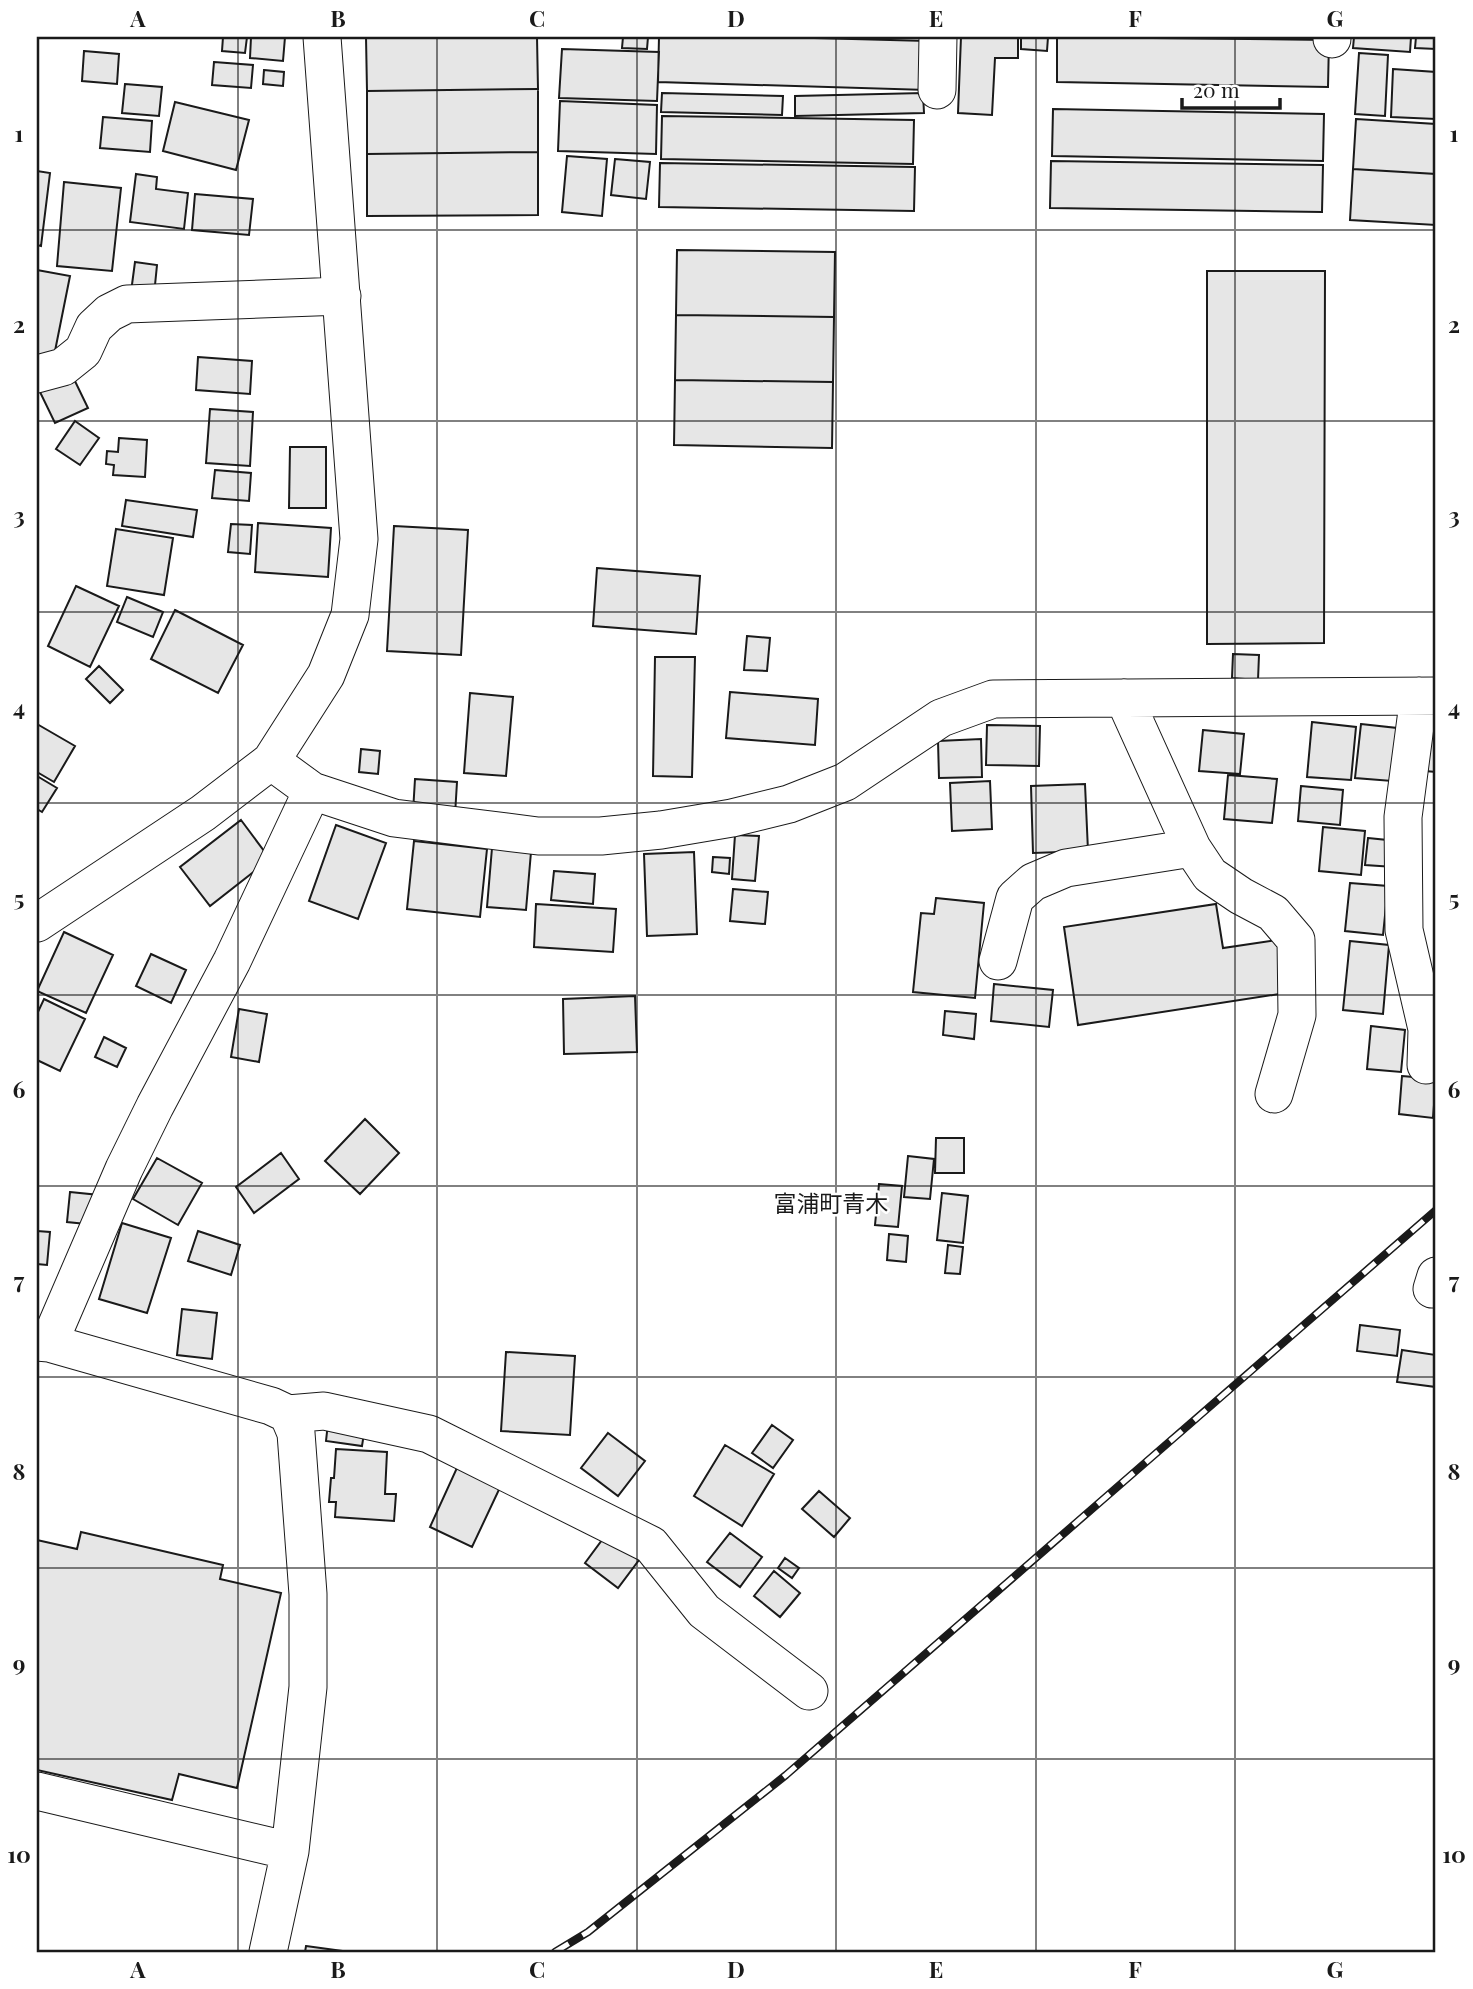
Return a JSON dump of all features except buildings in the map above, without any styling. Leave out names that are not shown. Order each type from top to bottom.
[{"type":"street","points":[[37,923],[203,813],[271,761],[326,676],[350,615],[359,539],[322,37]]},
{"type":"street","points":[[937,90],[938,37]]},
{"type":"street","points":[[37,373],[63,367],[83,351],[94,327],[109,313],[127,304],[341,296]]},
{"type":"street","points":[[271,761],[312,791],[394,818],[538,836],[601,836],[661,830],[732,818],[789,804],[845,782],[941,718],[993,699],[1427,696],[1403,817],[1404,930],[1427,1029],[1426,1065]]},
{"type":"street","points":[[1124,698],[1192,848],[1210,875],[1273,913],[1296,940],[1297,1015],[1274,1094]]},
{"type":"street","points":[[312,791],[232,961],[124,1169],[43,1343],[271,1406],[288,1414],[324,1411],[429,1434],[651,1545],[704,1611],[809,1691]]},
{"type":"street","points":[[998,961],[1014,898],[1033,882],[1066,868],[1192,848]]},
{"type":"street","points":[[268,1952],[290,1851],[308,1687],[308,1594],[296,1433],[288,1414]]},
{"type":"street","points":[[37,1791],[290,1851]]},
{"type":"railway","points":[[555,1952],[588,1932],[786,1775],[1436,1210]]},
{"type":"district","name":"富浦町青木","points":[[831,1202]]}]
